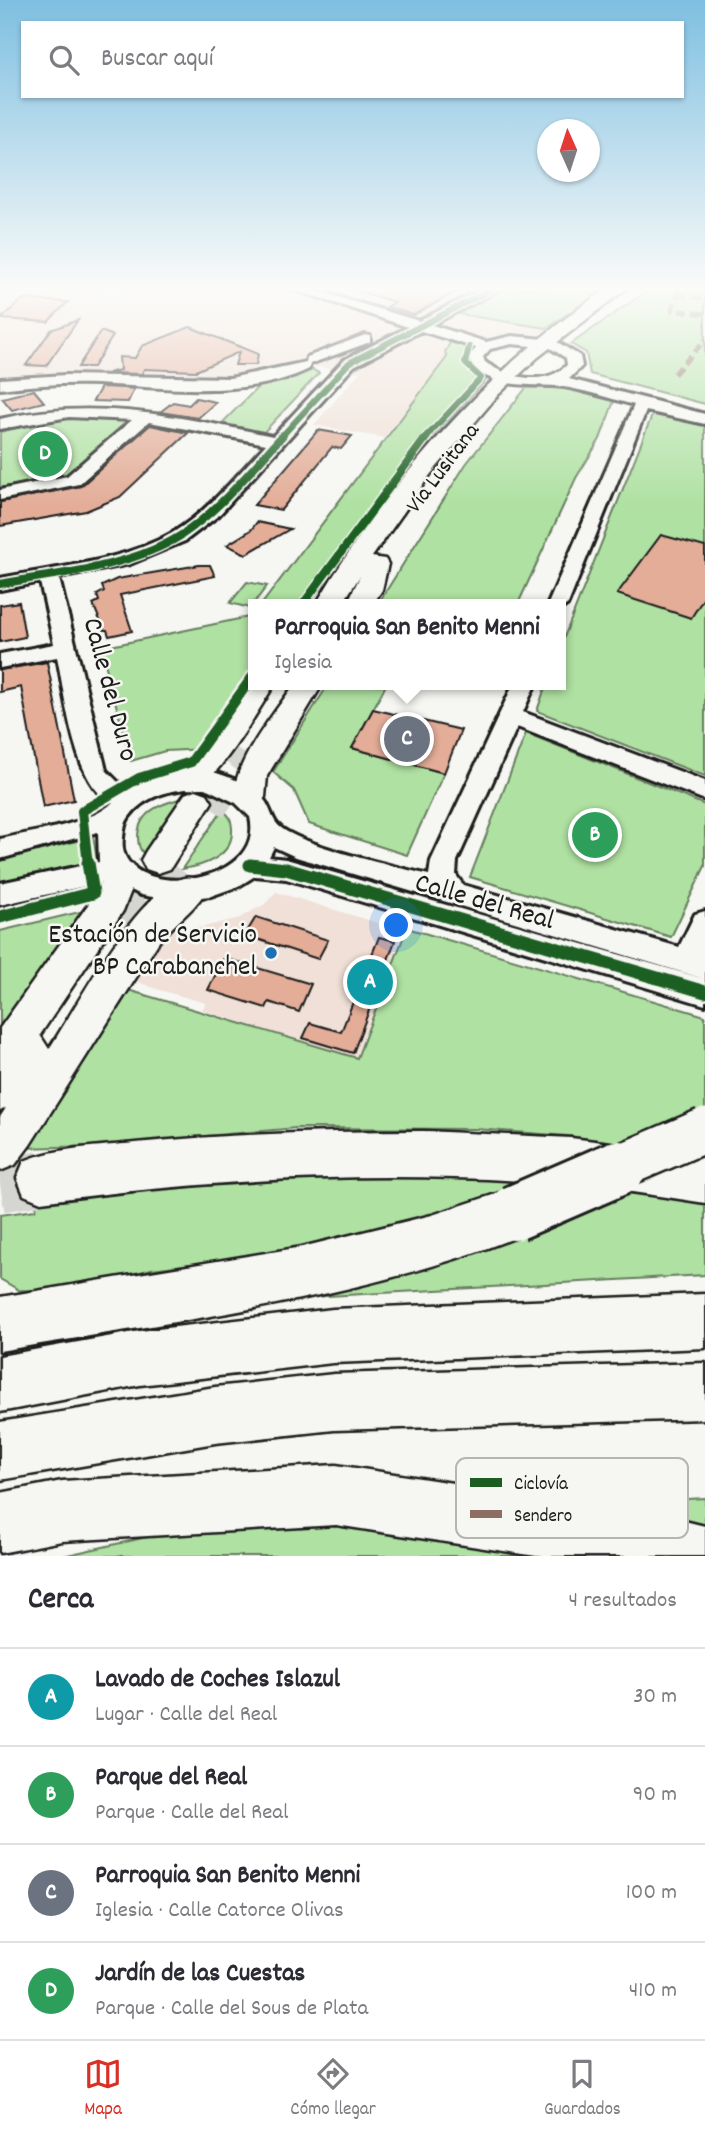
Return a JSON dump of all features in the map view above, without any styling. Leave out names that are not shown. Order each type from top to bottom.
[{"type":"highway","points":[[0,1324],[302,1273],[432,1240],[514,1213],[705,1130]]},
{"type":"highway","points":[[41,1178],[195,1159],[335,1153],[444,1154],[553,1160],[705,1179]]},
{"type":"highway","points":[[0,1300],[27,1305],[124,1302]]},
{"type":"highway","points":[[0,1384],[140,1358],[333,1336],[705,1321]]},
{"type":"highway","points":[[0,1451],[215,1415],[334,1402],[705,1391]]},
{"type":"highway","points":[[0,1523],[62,1511],[336,1495],[456,1514]]},
{"type":"highway","points":[[615,1538],[704,1556]]},
{"type":"main road","name":"Vía Lusitana","points":[[372,554],[509,379],[529,361]]},
{"type":"main road","points":[[321,599],[353,556],[372,554]]},
{"type":"main road","points":[[333,599],[372,554]]},
{"type":"main road","points":[[351,599],[372,554]]},
{"type":"main road","points":[[363,599],[369,590],[372,554]]},
{"type":"main road","points":[[0,1150],[127,961],[175,899],[174,871],[199,796],[205,763],[256,690]]},
{"type":"main road","points":[[273,690],[240,752],[290,690]]},
{"type":"main road","points":[[249,797],[251,775],[305,690]]},
{"type":"main road","points":[[0,1061],[111,901],[119,871]]},
{"type":"main road","points":[[0,1092],[120,930],[0,1130]]},
{"type":"street","points":[[0,384],[48,379],[213,384],[276,375],[311,361]]},
{"type":"street","points":[[0,584],[123,560],[178,537],[213,511],[341,371],[354,361]]},
{"type":"street","points":[[477,361],[478,364],[509,379],[569,383],[705,419]]},
{"type":"street","points":[[543,380],[562,377],[572,370],[575,361]]},
{"type":"street","points":[[0,378],[46,373],[224,377],[305,363],[341,371]]},
{"type":"street","points":[[572,370],[582,379],[705,411]]},
{"type":"street","points":[[544,599],[630,404],[627,398]]},
{"type":"street","points":[[560,599],[638,411],[640,407],[651,405]]},
{"type":"street","points":[[0,424],[32,416],[77,411],[145,417],[276,441]]},
{"type":"street","points":[[0,495],[73,480],[145,417]]},
{"type":"street","name":"Calle del Duro","points":[[48,576],[94,773],[114,793],[137,795]]},
{"type":"street","points":[[0,661],[64,649]]},
{"type":"street","points":[[408,879],[423,871],[432,858],[505,690]]},
{"type":"street","points":[[454,894],[442,876],[444,861],[522,690]]},
{"type":"street","points":[[511,716],[705,791]]},
{"type":"street","points":[[0,894],[119,871],[150,886],[174,871],[219,882],[250,865],[261,847],[265,829],[249,797],[221,783],[199,796],[161,783],[137,795],[118,814],[109,836],[109,850],[119,871]]},
{"type":"street","points":[[0,849],[78,830],[118,814]]},
{"type":"street","name":"Calle del Real","points":[[265,829],[296,848],[696,964]]},
{"type":"street","name":"Calle del Real","points":[[250,865],[286,869],[705,992]]},
{"type":"street","points":[[696,964],[705,922]]},
{"type":"shaded area","points":[[0,361],[444,361],[384,438],[314,425],[360,372],[317,367],[257,379],[0,384]]},
{"type":"shaded area","points":[[447,361],[472,361],[470,366]]},
{"type":"shaded area","name":"Estación de Servicio BP Carabanchel","points":[[276,892],[404,931],[356,1057],[202,1010],[206,1003],[156,989],[136,981],[131,975],[161,929],[187,931],[240,918],[265,904]]},
{"type":"green space","points":[[444,361],[468,361],[487,379],[430,439],[313,599],[266,599]]},
{"type":"green space","points":[[587,361],[705,361],[705,404],[590,374]]},
{"type":"green space","points":[[313,370],[319,373],[264,432],[221,424],[262,383]]},
{"type":"green space","points":[[526,388],[562,388],[614,401],[600,439],[576,478],[520,599],[381,599],[466,464]]},
{"type":"green space","points":[[656,411],[705,424],[705,776],[537,711],[544,690],[566,690],[566,632]]},
{"type":"green space","points":[[84,417],[128,421],[64,476],[0,488],[0,432],[51,419]]},
{"type":"green space","points":[[247,582],[267,586],[257,599],[248,599],[248,608],[230,603]]},
{"type":"green space","points":[[248,617],[249,690],[206,749],[165,751],[131,761],[101,648]]},
{"type":"green space","points":[[325,690],[383,690],[352,748],[444,773],[407,855],[309,824],[294,790],[273,772]]},
{"type":"green space","points":[[526,733],[705,805],[705,866],[671,937],[470,877]]},
{"type":"green space","points":[[188,797],[147,857],[138,843],[139,827],[143,820],[155,808]]},
{"type":"green space","points":[[222,810],[228,816],[232,828],[228,846],[208,862],[182,869]]},
{"type":"green space","points":[[93,837],[98,863],[0,887],[0,860]]},
{"type":"green space","points":[[92,909],[0,1049],[0,931]]},
{"type":"green space","points":[[407,928],[705,1016],[705,1155],[568,1136],[476,1129],[296,1128],[93,1146],[23,1148],[121,988],[357,1058]]},
{"type":"green space","points":[[353,1172],[705,1189],[705,1275],[238,1301],[307,1250],[151,1269],[103,1283],[57,1291],[19,1290],[0,1279],[0,1215],[35,1210],[40,1197]]},
{"type":"green space","points":[[705,1498],[705,1556],[63,1556],[196,1526],[456,1512],[456,1538],[688,1538],[688,1499]]},
{"type":"building","points":[[29,361],[50,361],[46,366],[26,365]]},
{"type":"building","points":[[82,361],[97,361],[93,367],[78,367]]},
{"type":"building","points":[[119,361],[220,361],[196,371],[144,369],[142,374],[108,373],[120,370]]},
{"type":"building","points":[[236,361],[257,361],[256,365],[235,365]]},
{"type":"building","points":[[101,387],[134,389],[128,402],[93,401]]},
{"type":"building","points":[[34,390],[44,402],[12,410],[2,398]]},
{"type":"building","points":[[196,398],[216,402],[198,418],[160,412],[173,402],[189,405]]},
{"type":"building","points":[[150,425],[188,433],[120,497],[86,511],[0,526],[0,502],[81,486]]},
{"type":"building","points":[[318,430],[352,436],[341,449],[332,447],[281,510],[254,505]]},
{"type":"building","points":[[257,522],[290,529],[246,554],[227,545],[251,530]]},
{"type":"building","points":[[661,535],[705,547],[705,596],[691,618],[617,594]]},
{"type":"building","points":[[210,565],[215,576],[120,595],[132,631],[109,636],[107,630],[104,630],[93,604],[99,601],[97,595],[104,591],[102,586],[117,579]]},
{"type":"building","points":[[19,602],[25,637],[0,642],[0,605]]},
{"type":"building","points":[[47,662],[74,800],[43,807],[21,687],[0,692],[0,670]]},
{"type":"building","points":[[373,709],[461,730],[444,773],[352,748]]},
{"type":"building","points":[[256,917],[328,940],[318,959],[245,935]]},
{"type":"building","points":[[379,937],[395,941],[353,1053],[303,1038],[310,1023],[341,1032]]},
{"type":"building","points":[[224,958],[311,984],[299,1012],[269,1002],[266,1008],[208,990]]},
{"type":"tunnel","points":[[211,808],[247,755]]},
{"type":"tunnel","points":[[127,934],[173,865]]},
{"type":"tunnel","points":[[0,1185],[41,1178]]},
{"type":"marked path","points":[[674,374],[686,361]]},
{"type":"cycle path","points":[[0,584],[123,560],[178,537],[213,511],[354,361]]},
{"type":"cycle path","points":[[307,599],[427,436],[481,378],[466,361]]},
{"type":"cycle path","points":[[0,917],[93,893],[88,873],[82,811],[97,805],[139,778],[180,768],[191,762],[248,683]]},
{"type":"cycle path","points":[[250,865],[286,869],[705,992]]},
{"type":"place","name":"Jardín de las Cuestas","points":[[45,454]]},
{"type":"place","name":"Parroquia San Benito Menni","points":[[407,739]]},
{"type":"place","name":"Parque del Real","points":[[595,835]]},
{"type":"place","name":"Estación de Servicio BP Carabanchel","points":[[271,953]]},
{"type":"place","name":"Lavado de Coches Islazul","points":[[370,982]]}]
